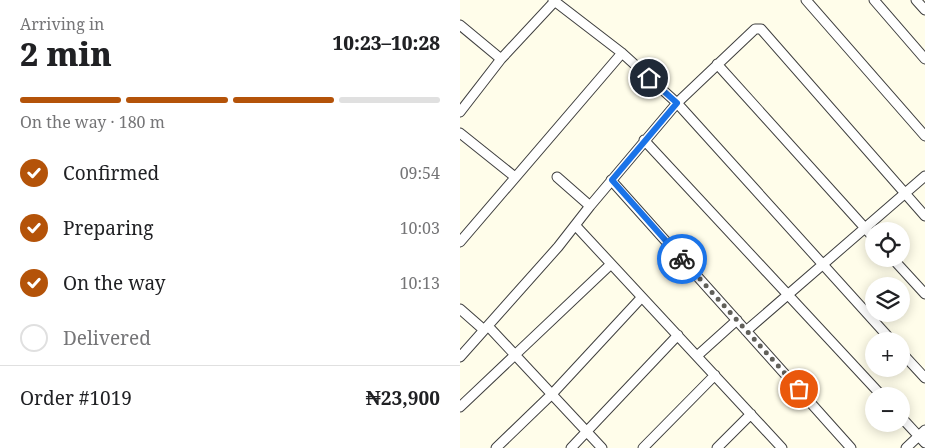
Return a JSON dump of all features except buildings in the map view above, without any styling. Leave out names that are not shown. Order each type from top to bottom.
[{"type":"street","points":[[806,0],[925,136]]},
{"type":"street","points":[[874,0],[925,59]]},
{"type":"street","points":[[916,0],[925,10]]},
{"type":"street","points":[[460,112],[501,59],[554,1],[622,53],[677,103],[884,332]]},
{"type":"street","points":[[460,25],[501,59]]},
{"type":"street","points":[[460,356],[558,247],[644,140],[677,103],[754,29],[761,29],[925,216]]},
{"type":"street","points":[[460,242],[622,53]]},
{"type":"street","points":[[717,64],[865,228],[746,331]]},
{"type":"street","points":[[460,133],[515,177]]},
{"type":"street","points":[[644,140],[874,387]]},
{"type":"street","points":[[872,222],[925,176]]},
{"type":"street","points":[[558,177],[590,206]]},
{"type":"street","points":[[612,180],[851,448]]},
{"type":"street","points":[[575,225],[782,448]]},
{"type":"street","points":[[460,407],[611,264]]},
{"type":"street","points":[[900,267],[925,294]]},
{"type":"street","points":[[496,448],[553,394],[642,297]]},
{"type":"street","points":[[460,309],[516,354],[602,448]]},
{"type":"street","points":[[697,356],[737,320]]},
{"type":"street","points":[[571,448],[678,336]]},
{"type":"street","points":[[910,362],[925,378]]},
{"type":"street","points":[[643,448],[714,376]]},
{"type":"street","points":[[717,448],[751,414]]},
{"type":"street","points":[[906,448],[923,436],[910,425]]},
{"type":"way so far","points":[[682,259],[799,389]]},
{"type":"route","points":[[649,78],[677,103],[612,180],[682,259]]}]
